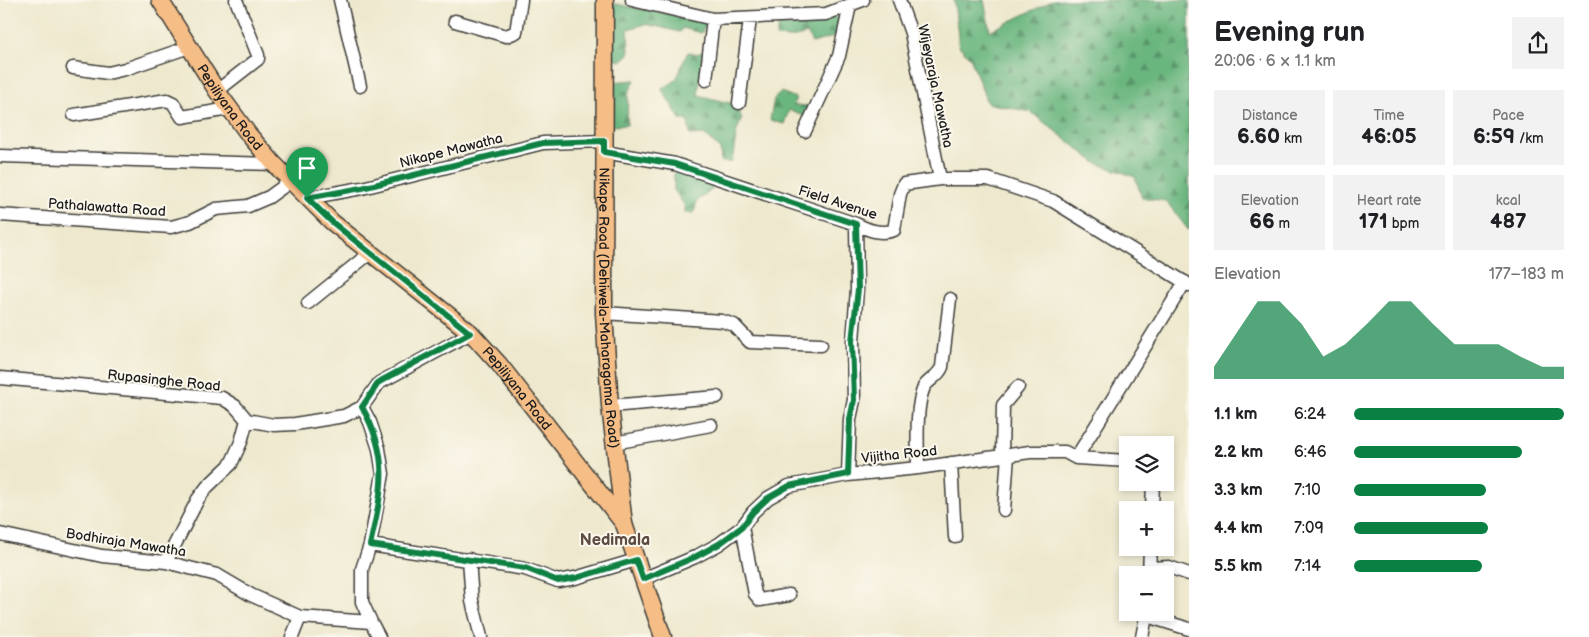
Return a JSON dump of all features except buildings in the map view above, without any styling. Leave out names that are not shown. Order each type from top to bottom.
[{"type":"main road","name":"Pepiliyana Road","points":[[160,0],[229,109],[274,164],[332,222],[470,333],[499,364],[624,524]]},
{"type":"main road","name":"Nikape Road (Dehiwela-Maharagama Road)","points":[[605,0],[604,312],[610,406],[624,524]]},
{"type":"main road","points":[[624,524],[664,637]]},
{"type":"street","points":[[217,91],[258,59],[236,0]]},
{"type":"street","points":[[340,0],[360,86]]},
{"type":"street","points":[[455,21],[506,36],[512,35],[516,32],[521,0]]},
{"type":"street","points":[[632,0],[713,20],[826,14],[863,0]]},
{"type":"street","name":"Wijeyaraja Mawatha","points":[[899,0],[911,33],[940,179]]},
{"type":"street","points":[[806,131],[839,56],[850,5]]},
{"type":"street","points":[[739,103],[750,19]]},
{"type":"street","points":[[706,80],[713,20]]},
{"type":"street","points":[[73,68],[108,73],[189,47]]},
{"type":"street","points":[[74,115],[167,100],[173,103],[182,118],[229,109]]},
{"type":"street","name":"Nikape Mawatha","points":[[307,198],[362,188],[543,143],[604,147]]},
{"type":"street","name":"Field Avenue","points":[[604,147],[675,164],[856,224],[870,231],[887,232],[894,230],[900,194],[904,184],[940,179],[988,179],[1054,201],[1187,283],[1076,458]]},
{"type":"street","points":[[0,156],[274,164]]},
{"type":"street","name":"Pathalawatta Road","points":[[0,215],[171,227],[190,222],[216,208],[248,206],[269,197],[290,182]]},
{"type":"street","points":[[848,474],[850,419],[854,400],[852,341],[858,289],[856,224]]},
{"type":"street","points":[[308,303],[370,253]]},
{"type":"street","points":[[918,468],[919,416],[924,389],[939,375],[942,368],[950,298]]},
{"type":"street","points":[[604,312],[722,321],[734,326],[750,342],[821,345]]},
{"type":"street","points":[[166,562],[198,499],[207,487],[231,464],[241,442],[247,420],[274,425],[295,424],[344,416],[362,407],[379,382],[470,333]]},
{"type":"street","name":"Rupasinghe Road","points":[[0,378],[222,398],[235,406],[247,420]]},
{"type":"street","points":[[1004,510],[1005,456],[1002,405],[1018,387]]},
{"type":"street","points":[[610,406],[716,397]]},
{"type":"street","points":[[362,407],[370,422],[379,449],[383,474],[370,545],[362,569],[362,602],[379,637]]},
{"type":"street","points":[[614,443],[710,425]]},
{"type":"street","name":"Vijitha Road","points":[[643,579],[695,557],[719,544],[742,527],[753,512],[768,498],[789,486],[848,474],[918,468],[1030,452],[1065,452],[1076,458],[1119,460]]},
{"type":"street","points":[[951,463],[954,537]]},
{"type":"street","points":[[742,527],[755,594],[760,600],[766,601],[789,595]]},
{"type":"street","name":"Bodhiraja Mawatha","points":[[0,534],[102,556],[166,562],[217,575],[252,595],[300,617],[371,622]]},
{"type":"street","points":[[370,545],[525,568],[558,581],[576,578],[636,560]]},
{"type":"street","points":[[469,559],[472,601],[481,637]]},
{"type":"street","points":[[1174,570],[1189,574]]},
{"type":"street","points":[[292,637],[300,617]]},
{"type":"street","points":[[1142,637],[1145,621]]},
{"type":"street","points":[[1167,621],[1189,629]]},
{"type":"green space","points":[[954,0],[984,0],[990,31],[1054,0],[1189,0],[1189,231],[1166,201],[1142,198],[1135,177],[1096,163],[1031,112],[987,103],[971,59],[959,46]]},
{"type":"green space","points":[[611,3],[709,22],[701,33],[683,28],[680,32],[646,24],[628,29],[629,54],[621,61],[609,57]]},
{"type":"green space","points":[[835,15],[841,23],[840,32],[830,38],[812,43],[808,34],[790,38],[776,37],[779,23]]},
{"type":"green space","points":[[688,52],[696,54],[703,52],[698,95],[733,104],[742,118],[737,130],[732,162],[721,162],[720,149],[704,134],[690,135],[688,121],[680,119],[661,88],[673,82],[679,74]]},
{"type":"green space","points":[[635,80],[628,94],[627,125],[610,126],[610,82]]},
{"type":"green space","points":[[781,92],[796,98],[793,105],[810,106],[806,117],[789,110],[784,124],[770,120],[774,99]]},
{"type":"green space","points":[[674,170],[712,184],[713,189],[697,201],[694,213],[685,213],[685,206],[674,190]]},
{"type":"district","name":"Nedimala","points":[[615,539]]},
{"type":"route","points":[[604,141],[604,152],[675,164],[856,224],[856,273],[858,289],[852,341],[854,400],[850,419],[848,474],[789,486],[768,498],[753,512],[742,527],[719,544],[695,557],[643,579],[636,560],[576,578],[558,581],[525,568],[370,545],[379,505],[383,474],[379,449],[370,422],[362,407],[379,382],[470,333],[332,222],[307,198],[362,188],[543,143],[604,141]]}]
